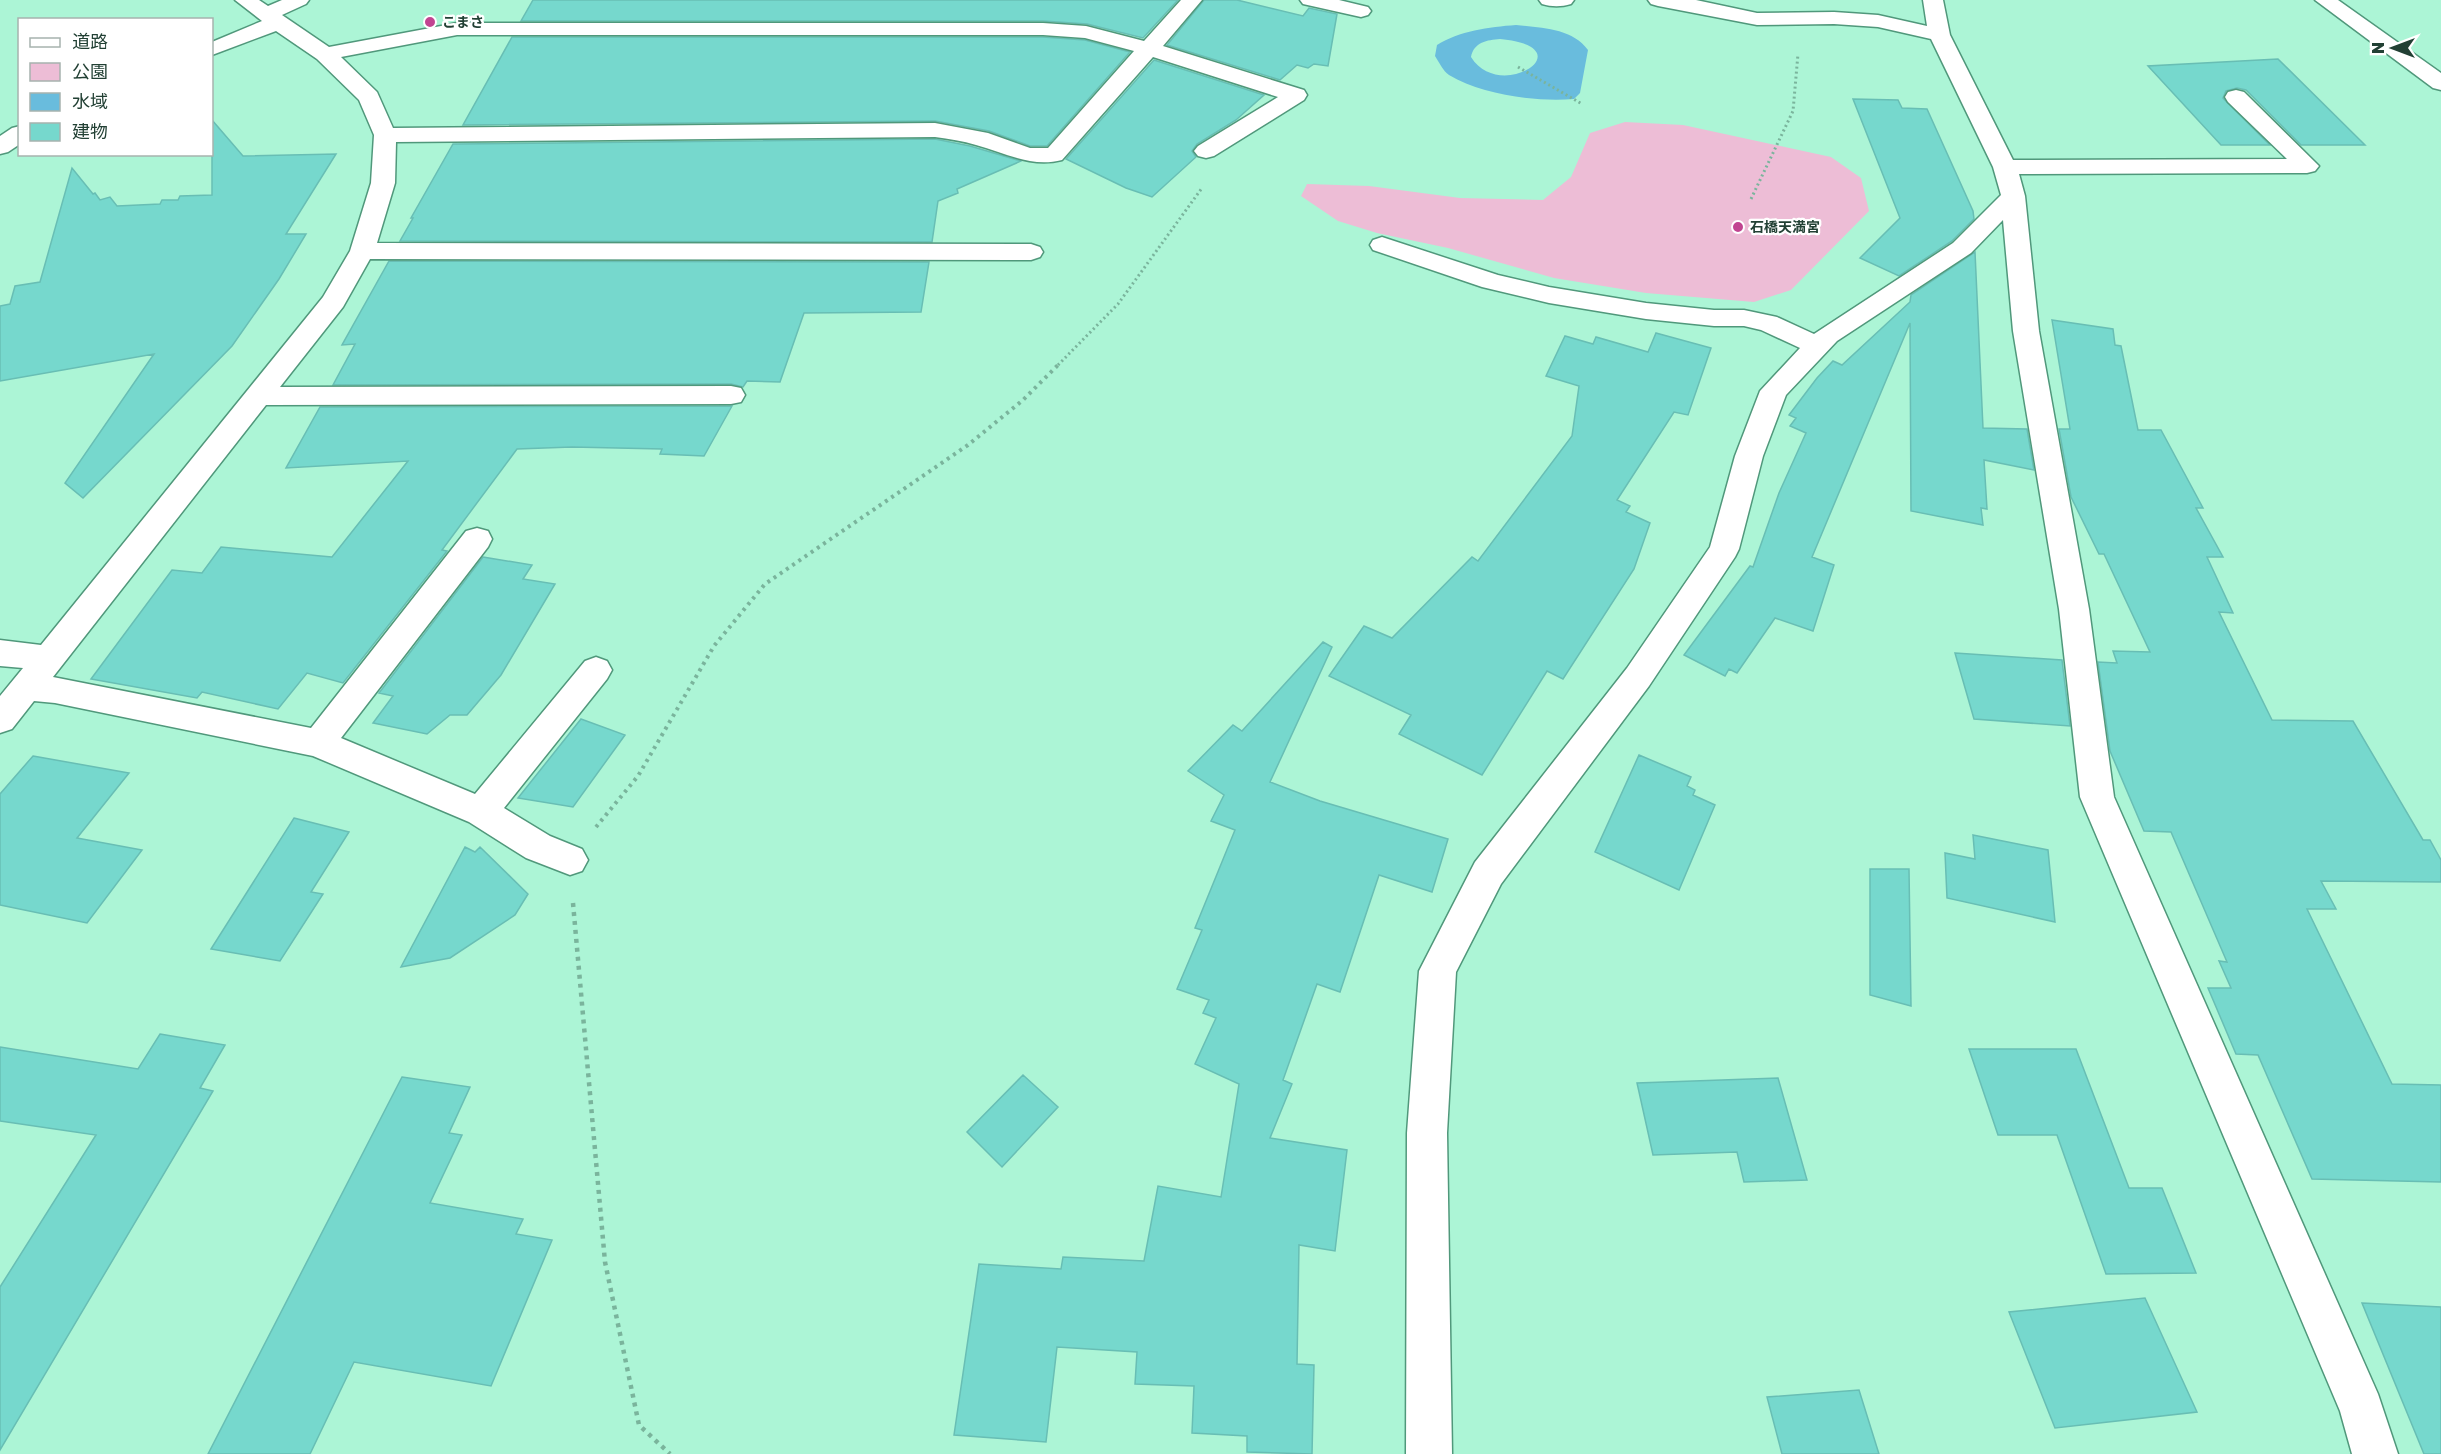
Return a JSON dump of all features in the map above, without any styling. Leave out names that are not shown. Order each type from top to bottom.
[{"type":"street","points":[[0,720],[334,301],[362,251],[383,183],[385,135],[369,97],[325,54],[245,0]]},
{"type":"street","points":[[213,48],[274,18],[299,0]]},
{"type":"street","points":[[385,135],[934,130],[980,138],[1026,155],[1054,155],[1192,0]]},
{"type":"street","points":[[1310,0],[1361,11]]},
{"type":"street","points":[[1549,0],[1564,0]]},
{"type":"street","points":[[1658,0],[1757,20],[1793,21],[1834,18],[1878,21],[1939,35]]},
{"type":"street","points":[[1933,0],[1939,35],[2009,181],[2026,330],[2074,609],[2097,797],[2362,1410],[2375,1454]]},
{"type":"street","points":[[2325,0],[2441,83]]},
{"type":"street","points":[[325,54],[457,29],[1042,29],[1086,32],[1150,49],[1296,95],[1206,152]]},
{"type":"street","points":[[2009,181],[2307,166],[2236,97]]},
{"type":"street","points":[[0,147],[18,135]]},
{"type":"street","points":[[1429,1454],[1427,1133],[1438,971],[1488,873],[1638,677],[1724,549],[1749,456],[1774,391],[1828,335],[1962,248],[2009,181]]},
{"type":"street","points":[[1382,245],[1491,282],[1549,295],[1646,311],[1714,318],[1744,318],[1768,323],[1817,346]]},
{"type":"street","points":[[362,251],[1031,252]]},
{"type":"street","points":[[259,396],[731,395]]},
{"type":"street","points":[[318,743],[477,539]]},
{"type":"street","points":[[0,653],[49,659]]},
{"type":"street","points":[[481,812],[596,670]]},
{"type":"street","points":[[27,687],[55,690],[318,743],[481,812],[538,847],[570,860]]},
{"type":"path","points":[[1751,199],[1793,111],[1798,77],[1798,44],[1793,21]]},
{"type":"path","points":[[1518,68],[1582,104]]},
{"type":"path","points":[[670,1454],[639,1425],[605,1262],[570,860],[638,776],[714,646],[765,584],[968,445],[1023,400],[1118,304],[1206,182]]},
{"type":"green space","points":[[1625,122],[1683,125],[1831,157],[1861,178],[1869,211],[1791,290],[1754,302],[1646,293],[1554,278],[1448,248],[1377,233],[1338,221],[1301,196],[1307,184],[1369,186],[1460,198],[1543,200],[1571,177],[1590,133]]},
{"type":"water","points":[[1516,25],[1555,30],[1574,37],[1581,43],[1588,50],[1580,93],[1574,99],[1559,100],[1510,96],[1477,88],[1449,75],[1435,56],[1437,45],[1455,36],[1475,30]],"holes":[[[1500,39],[1525,44],[1536,52],[1537,61],[1529,69],[1516,74],[1500,75],[1484,70],[1471,57],[1475,48],[1486,41]]]},
{"type":"building","points":[[533,0],[1178,0],[1143,38],[1087,24],[1043,21],[521,21]]},
{"type":"building","points":[[1204,0],[1237,0],[1303,16],[1309,8],[1337,14],[1328,66],[1314,64],[1308,68],[1297,65],[1280,80],[1167,45]]},
{"type":"building","points":[[512,37],[1043,37],[1085,40],[1130,52],[1047,146],[1030,146],[989,131],[935,121],[463,125]]},
{"type":"building","points":[[2278,59],[2365,145],[2301,145],[2246,90],[2237,88],[2226,91],[2223,98],[2270,145],[2221,145],[2148,66]]},
{"type":"building","points":[[1154,60],[1264,95],[1236,120],[1197,144],[1192,151],[1196,157],[1152,197],[1126,188],[1066,159]]},
{"type":"building","points":[[1853,99],[1898,100],[1902,108],[1927,109],[1973,211],[1974,219],[1952,241],[1899,276],[1860,258],[1900,218]]},
{"type":"building","points":[[213,121],[243,156],[336,154],[286,234],[306,234],[279,279],[232,346],[83,498],[65,483],[154,354],[0,381],[0,306],[10,304],[15,286],[40,282],[72,168],[100,200],[110,197],[117,206],[160,204],[162,200],[178,200],[180,196],[212,195]]},
{"type":"building","points":[[935,139],[970,146],[1021,161],[957,189],[958,193],[938,201],[932,242],[400,241],[453,144]]},
{"type":"building","points":[[1975,252],[1983,428],[2027,429],[2034,470],[1984,460],[1987,509],[1981,508],[1983,525],[1911,511],[1910,323],[1812,557],[1834,565],[1813,631],[1775,618],[1737,673],[1729,669],[1725,676],[1684,655],[1750,566],[1753,567],[1779,493],[1806,433],[1790,426],[1796,418],[1789,415],[1833,361],[1842,365],[1910,302],[1911,295]]},
{"type":"building","points":[[389,261],[929,262],[921,312],[804,313],[780,382],[747,381],[743,387],[731,384],[333,385],[355,344],[342,345]]},
{"type":"building","points":[[2052,320],[2113,329],[2115,345],[2121,346],[2138,430],[2161,430],[2203,508],[2196,508],[2223,557],[2207,557],[2233,613],[2219,612],[2272,720],[2353,721],[2423,840],[2430,840],[2441,860],[2441,882],[2321,881],[2336,909],[2307,909],[2392,1084],[2441,1085],[2441,1182],[2312,1179],[2258,1055],[2236,1054],[2208,988],[2231,988],[2219,961],[2227,962],[2171,832],[2144,831],[2110,751],[2098,662],[2117,663],[2113,651],[2150,652],[2104,554],[2099,554],[2071,497],[2059,429],[2070,429]]},
{"type":"building","points":[[1656,333],[1711,348],[1688,415],[1674,412],[1617,500],[1630,506],[1626,512],[1650,523],[1634,569],[1563,679],[1547,671],[1482,775],[1399,734],[1411,715],[1329,676],[1364,626],[1392,638],[1472,557],[1478,561],[1572,436],[1579,386],[1546,376],[1565,336],[1593,344],[1596,337],[1648,352]]},
{"type":"building","points":[[732,406],[704,456],[660,454],[662,449],[572,447],[517,449],[442,550],[447,551],[343,683],[307,673],[278,709],[202,692],[197,698],[91,679],[172,570],[202,573],[221,547],[332,557],[408,461],[286,468],[320,407]]},
{"type":"building","points":[[483,557],[532,565],[523,579],[555,584],[501,675],[467,715],[450,715],[427,734],[373,723],[393,696],[379,693]]},
{"type":"building","points":[[1323,642],[1332,647],[1270,782],[1320,801],[1448,839],[1432,892],[1379,875],[1340,992],[1317,984],[1283,1080],[1292,1084],[1270,1138],[1347,1150],[1335,1251],[1299,1245],[1297,1364],[1314,1365],[1312,1454],[1247,1452],[1247,1436],[1192,1433],[1194,1386],[1135,1384],[1137,1352],[1057,1347],[1046,1442],[954,1435],[979,1264],[1061,1269],[1063,1257],[1144,1261],[1158,1186],[1221,1197],[1239,1084],[1195,1064],[1216,1018],[1203,1013],[1209,1000],[1177,989],[1202,930],[1195,928],[1235,830],[1211,821],[1224,795],[1188,771],[1233,725],[1242,731]]},
{"type":"building","points":[[1955,653],[2062,660],[2070,726],[1974,719]]},
{"type":"building","points":[[581,719],[625,735],[573,807],[518,798]]},
{"type":"building","points":[[1639,755],[1691,777],[1687,786],[1695,790],[1693,795],[1715,805],[1679,890],[1595,852]]},
{"type":"building","points":[[33,756],[129,773],[77,838],[142,850],[87,923],[0,905],[0,794]]},
{"type":"building","points":[[294,818],[349,832],[311,892],[323,894],[280,961],[211,949]]},
{"type":"building","points":[[1973,835],[2048,850],[2055,922],[1947,898],[1945,853],[1975,859]]},
{"type":"building","points":[[465,847],[475,852],[480,847],[528,894],[515,915],[450,958],[401,967]]},
{"type":"building","points":[[1870,869],[1909,869],[1911,1006],[1870,995]]},
{"type":"building","points":[[160,1034],[225,1045],[200,1088],[213,1091],[0,1450],[0,1287],[96,1135],[0,1121],[0,1047],[138,1069]]},
{"type":"building","points":[[1969,1049],[2076,1049],[2129,1188],[2162,1188],[2196,1273],[2106,1274],[2057,1135],[1998,1135]]},
{"type":"building","points":[[1023,1075],[1058,1107],[1002,1167],[967,1132]]},
{"type":"building","points":[[402,1077],[470,1087],[449,1133],[462,1135],[430,1203],[523,1219],[516,1234],[552,1240],[491,1386],[354,1362],[310,1454],[208,1454]]},
{"type":"building","points":[[1778,1078],[1807,1180],[1744,1182],[1737,1152],[1653,1155],[1637,1083]]},
{"type":"building","points":[[2145,1298],[2197,1412],[2055,1428],[2009,1312]]},
{"type":"building","points":[[2362,1303],[2441,1307],[2441,1454],[2424,1454]]},
{"type":"building","points":[[1859,1390],[1879,1454],[1782,1454],[1767,1397]]},
{"type":"place","name":"こまさ","points":[[430,22]]},
{"type":"place","name":"石橋天満宮","points":[[1738,227]]}]
